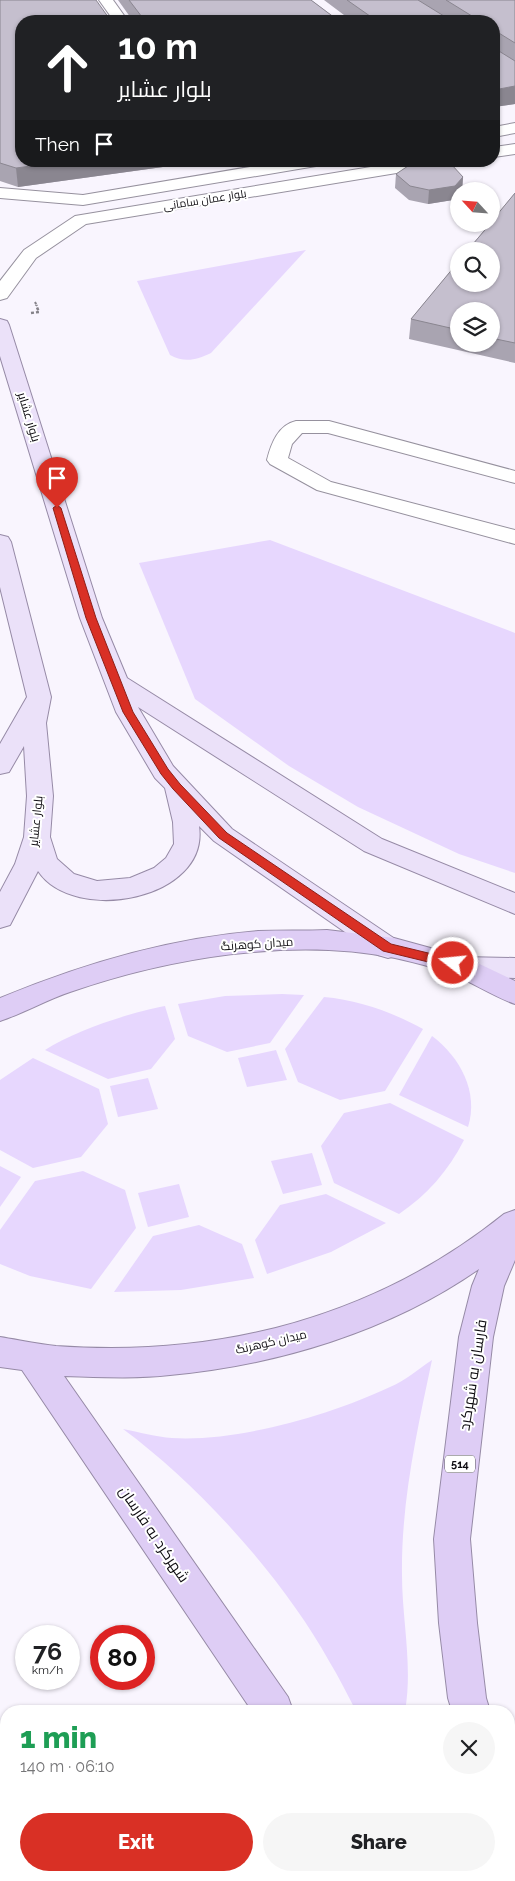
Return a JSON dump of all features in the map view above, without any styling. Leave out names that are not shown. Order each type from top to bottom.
[{"type":"highway","name":"میدان کوهرنگ","points":[[0,1010],[25,998],[101,970],[141,960],[194,950],[248,943],[294,941],[351,943],[427,956],[463,967],[515,993]]},
{"type":"highway","name":"میدان کوهرنگ","points":[[16,1355],[85,1362],[156,1361],[221,1353],[285,1340],[346,1321],[403,1297],[464,1262],[515,1223]]},
{"type":"highway","name":"فارسان به شهرکرد","points":[[469,1705],[458,1623],[452,1539],[476,1337],[488,1286],[515,1223]]},
{"type":"highway","name":"شهرکرد به فارسان","points":[[16,1355],[270,1705]]},
{"type":"main road","name":"بلوار عشایر","points":[[0,325],[91,618],[128,712],[164,772],[223,835],[388,948]]},
{"type":"main road","name":"بلوار عشایر","points":[[0,542],[39,697],[34,723],[40,796],[37,837],[28,864],[0,918]]},
{"type":"main road","points":[[117,683],[373,845],[515,904]]},
{"type":"main road","points":[[0,766],[39,697]]},
{"type":"main road","points":[[37,837],[42,857],[53,872],[72,884],[94,890],[120,890],[144,885],[166,874],[180,859],[188,842],[186,825],[176,787]]},
{"type":"main road","points":[[463,967],[515,968]]},
{"type":"street","points":[[106,0],[117,15]]},
{"type":"street","points":[[500,131],[515,128]]},
{"type":"street","points":[[500,151],[515,149]]},
{"type":"street","points":[[224,167],[246,193]]},
{"type":"street","name":"بلوار عمان سامانی","points":[[0,193],[83,200],[282,167]]},
{"type":"street","name":"بلوار عمان سامانی","points":[[0,294],[30,254],[80,220],[402,167]]},
{"type":"street","points":[[515,477],[329,427],[296,427],[282,442],[277,460],[324,486],[515,537]]},
{"type":"shaded area","points":[[306,250],[211,353],[195,359],[186,360],[170,355],[137,281]]},
{"type":"shaded area","points":[[270,540],[515,633],[515,873],[459,854],[358,807],[289,766],[195,699],[139,563]]},
{"type":"shaded area","points":[[304,995],[270,1043],[227,1052],[188,1036],[178,1004],[225,996]]},
{"type":"shaded area","points":[[324,997],[375,1008],[423,1029],[385,1091],[340,1100],[298,1082],[285,1049]]},
{"type":"shaded area","points":[[165,1006],[175,1039],[151,1069],[108,1079],[45,1050],[103,1023]]},
{"type":"shaded area","points":[[432,1036],[451,1054],[465,1076],[471,1101],[468,1127],[399,1095]]},
{"type":"shaded area","points":[[276,1050],[287,1080],[247,1087],[238,1058]]},
{"type":"shaded area","points":[[33,1058],[99,1089],[108,1124],[81,1157],[33,1168],[0,1150],[0,1080]]},
{"type":"shaded area","points":[[148,1078],[158,1109],[118,1117],[110,1086]]},
{"type":"shaded area","points":[[390,1103],[464,1140],[444,1172],[419,1199],[399,1214],[334,1183],[321,1146],[344,1113]]},
{"type":"shaded area","points":[[312,1153],[322,1185],[283,1194],[271,1161]]},
{"type":"shaded area","points":[[0,1166],[21,1177],[0,1207]]},
{"type":"shaded area","points":[[83,1171],[125,1190],[136,1228],[91,1289],[30,1276],[0,1264],[0,1230],[35,1181]]},
{"type":"shaded area","points":[[179,1184],[189,1217],[148,1227],[138,1193]]},
{"type":"shaded area","points":[[326,1194],[386,1223],[331,1252],[267,1274],[255,1240],[280,1205]]},
{"type":"shaded area","points":[[199,1225],[242,1244],[254,1278],[181,1290],[114,1292],[153,1236]]},
{"type":"shaded area","points":[[432,1360],[411,1467],[404,1521],[402,1592],[408,1660],[406,1705],[353,1705],[310,1629],[264,1566],[181,1477],[123,1429],[172,1438],[226,1436],[255,1431],[312,1416],[340,1407],[401,1382]]},
{"type":"building","points":[[0,0],[96,0],[107,15],[15,15],[15,167],[23,167],[16,168],[0,163]]},
{"type":"building","points":[[129,0],[311,0],[331,15],[140,15]]},
{"type":"building","points":[[347,0],[418,0],[442,15],[368,15]]},
{"type":"building","points":[[446,0],[515,0],[515,43],[500,34],[500,15],[470,15]]},
{"type":"building","points":[[500,52],[515,61],[515,86],[500,89]]},
{"type":"building","points":[[406,167],[454,167],[463,177],[459,182],[450,182],[450,187],[429,190],[410,186],[396,174]]},
{"type":"building","points":[[515,193],[515,343],[500,340],[500,302],[450,302],[450,328],[411,319],[450,272],[450,292],[500,292],[500,242],[475,242],[483,232],[500,232],[500,211]]},
{"type":"route","points":[[57,508],[91,618],[128,712],[164,772],[176,787],[223,835],[388,948],[422,954],[453,963]]}]
